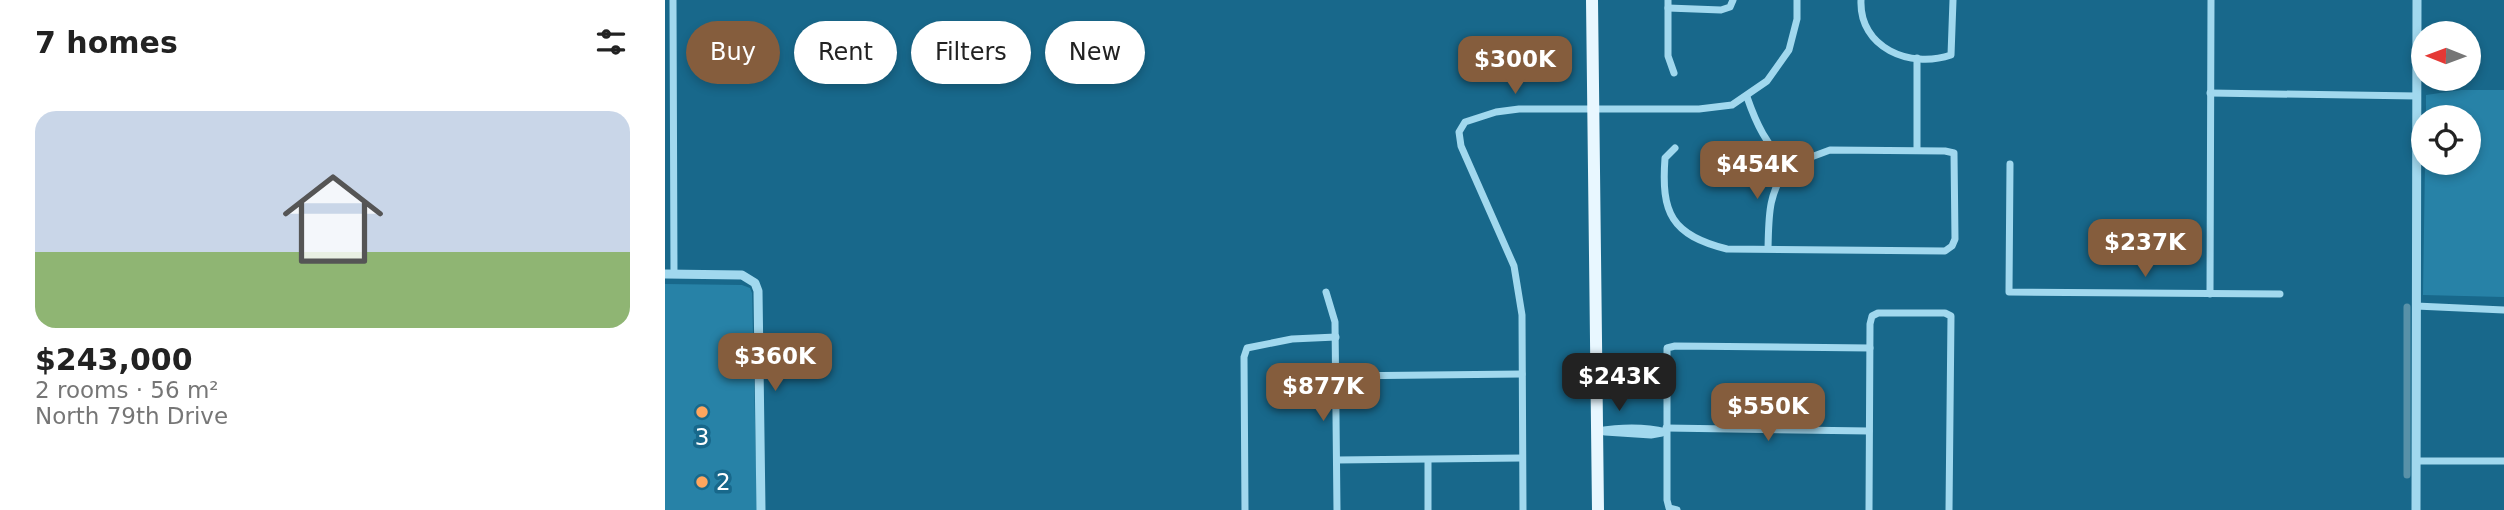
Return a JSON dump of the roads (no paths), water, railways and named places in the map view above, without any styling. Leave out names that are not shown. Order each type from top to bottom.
[{"type":"main road","points":[[1592,0],[1598,510]]},
{"type":"street","points":[[673,0],[669,102],[669,274],[742,275],[755,282],[759,305],[761,510]]},
{"type":"street","points":[[1523,510],[1522,315],[1514,266],[1461,146],[1459,132],[1465,122],[1496,112],[1520,109],[1699,109],[1732,105],[1767,81],[1789,50],[1797,19],[1797,0]]},
{"type":"street","points":[[1861,0],[1867,32],[1894,53],[1917,58],[1942,58],[1951,55],[1952,0]]},
{"type":"street","points":[[2210,294],[2211,0]]},
{"type":"street","points":[[2416,510],[2417,0]]},
{"type":"street","points":[[1674,73],[1668,55],[1668,4],[1721,10],[1731,4]]},
{"type":"street","points":[[1917,58],[1917,150]]},
{"type":"street","points":[[2210,93],[2417,96]]},
{"type":"street","points":[[1747,97],[1756,126],[1787,166]]},
{"type":"street","points":[[1675,148],[1665,158],[1663,182],[1668,211],[1683,232],[1703,243],[1727,249],[1945,250],[1952,246],[1955,239],[1954,153],[1830,149],[1787,166],[1774,187],[1768,248]]},
{"type":"street","points":[[2010,164],[2009,292],[2280,294]]},
{"type":"street","points":[[1326,292],[1335,322],[1336,337],[1338,510]]},
{"type":"street","points":[[2416,306],[2504,310]]},
{"type":"street","points":[[1869,510],[1872,316],[1878,313],[1945,313],[1951,316],[1949,510]]},
{"type":"street","points":[[1245,510],[1244,357],[1247,348],[1292,339],[1336,337]]},
{"type":"street","points":[[1673,509],[1667,500],[1667,348],[1870,348]]},
{"type":"street","points":[[1336,376],[1522,374]]},
{"type":"street","points":[[1597,431],[1869,431]]},
{"type":"street","points":[[1337,460],[1522,458]]},
{"type":"street","points":[[1428,460],[1428,510]]},
{"type":"street","points":[[2416,461],[2504,461]]},
{"type":"waterway","points":[[2407,307],[2407,475]]},
{"type":"place","name":"3","points":[[702,412]]},
{"type":"place","name":"2","points":[[702,482]]}]
